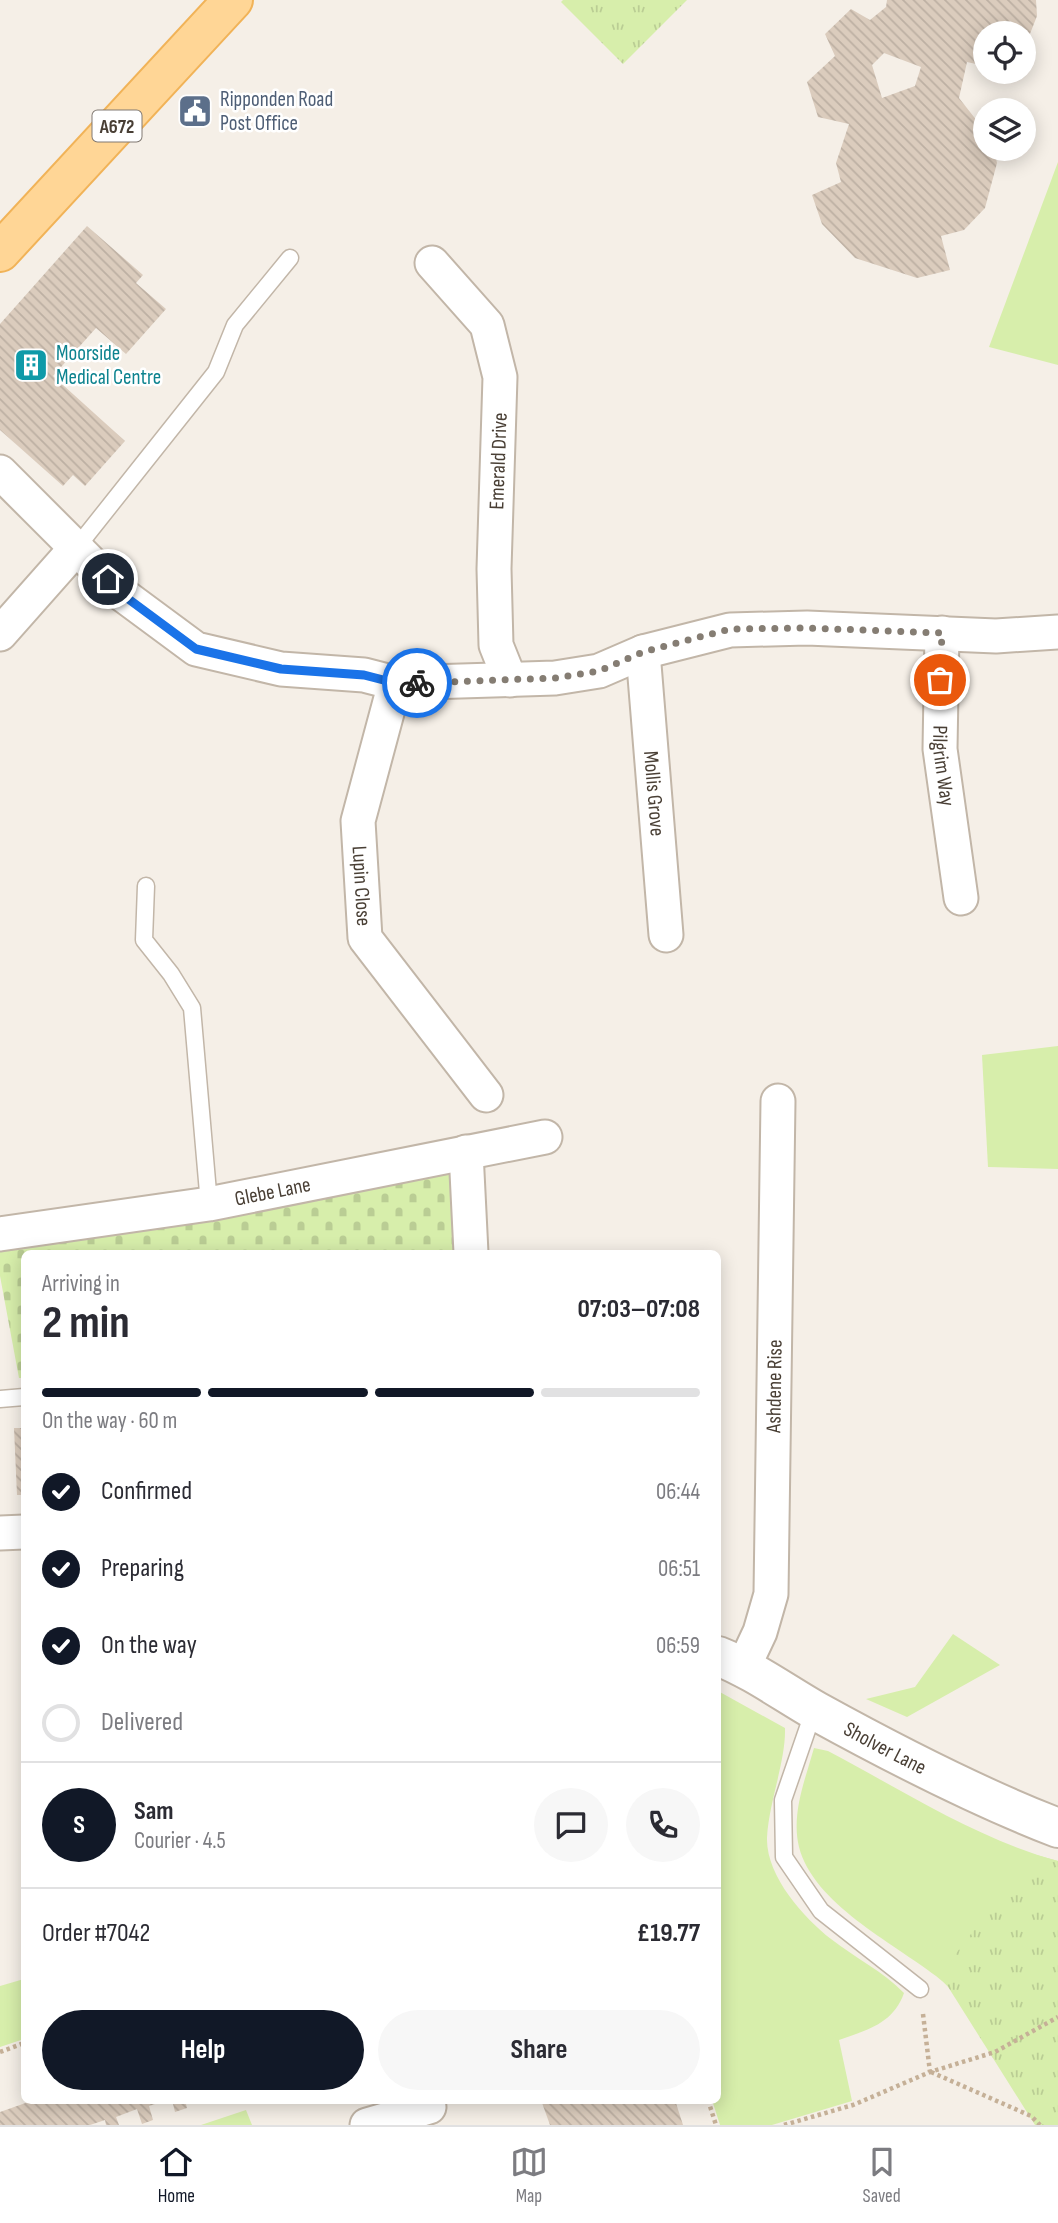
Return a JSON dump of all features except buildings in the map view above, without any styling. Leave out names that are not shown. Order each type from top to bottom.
[{"type":"main road","name":"A672","points":[[0,252],[233,0]]},
{"type":"street","name":"Emerald Drive","points":[[432,263],[487,325],[500,377],[494,569],[496,645],[510,680]]},
{"type":"street","points":[[0,472],[123,595],[196,649],[281,669],[364,675],[395,683],[555,678],[599,671],[643,652],[730,629],[807,628],[996,636],[1058,632]]},
{"type":"street","points":[[0,634],[77,547]]},
{"type":"street","name":"Pilgrim Way","points":[[942,633],[940,748],[961,898]]},
{"type":"street","name":"Mollis Grove","points":[[643,652],[666,935]]},
{"type":"street","name":"Lupin Close","points":[[395,683],[358,821],[365,938],[486,1095]]},
{"type":"street","name":"Ashdene Rise","points":[[731,1661],[760,1632],[771,1594],[778,1101]]},
{"type":"street","name":"Glebe Lane","points":[[0,1234],[209,1204],[545,1137]]},
{"type":"street","points":[[466,1152],[471,1250]]},
{"type":"street","points":[[0,1534],[21,1532]]},
{"type":"street","name":"Sholver Lane","points":[[731,1661],[814,1710],[980,1795],[1058,1828]]},
{"type":"street","points":[[367,2125],[432,2111]]},
{"type":"lane","points":[[77,547],[216,372],[235,325],[290,258]]},
{"type":"lane","points":[[146,886],[144,940],[171,974],[192,1008],[209,1204]]},
{"type":"lane","points":[[0,1399],[21,1397]]},
{"type":"lane","points":[[814,1710],[783,1800],[784,1857],[821,1911],[920,1989]]},
{"type":"path","points":[[920,1989],[930,2072]]},
{"type":"path","points":[[785,2125],[853,2105],[930,2072],[995,2052],[1058,2017]]},
{"type":"path","points":[[0,2052],[21,2044]]},
{"type":"path","points":[[930,2072],[1031,2116],[1040,2125]]},
{"type":"path","points":[[709,2104],[716,2125]]},
{"type":"green space","points":[[687,0],[623,64],[561,2]]},
{"type":"green space","points":[[1058,162],[1058,365],[989,347]]},
{"type":"green space","points":[[1058,1046],[1058,1169],[988,1167],[982,1055]]},
{"type":"green space","points":[[453,1173],[455,1250],[21,1250],[21,1378],[0,1276],[0,1249]]},
{"type":"green space","points":[[953,1634],[1000,1665],[907,1717],[866,1699],[915,1687]]},
{"type":"green space","points":[[721,1693],[785,1728],[783,1754],[767,1838],[773,1867],[788,1895],[820,1930],[904,1993],[899,2004],[886,2019],[869,2029],[839,2040],[852,2101],[772,2125],[720,2125],[713,2104],[721,2104]]},
{"type":"green space","points":[[814,1748],[828,1751],[969,1827],[1028,1852],[1058,1861],[996,2044],[944,1983],[837,1904],[807,1867],[799,1847],[797,1822],[800,1797]]},
{"type":"green space","points":[[1033,1854],[1058,1861],[1058,2125],[1035,2125],[940,1974]]},
{"type":"green space","points":[[21,1980],[21,2040],[0,2047],[0,1986]]},
{"type":"green space","points":[[246,2110],[252,2125],[201,2125]]},
{"type":"way so far","points":[[417,683],[555,678],[599,671],[643,652],[730,629],[807,628],[942,633],[940,680]]},
{"type":"place","name":"Ripponden Road Post Office","points":[[195,111]]},
{"type":"place","name":"Moorside Medical Centre","points":[[31,365]]},
{"type":"route","points":[[108,579],[123,595],[196,649],[281,669],[364,675],[395,683],[417,683]]}]
